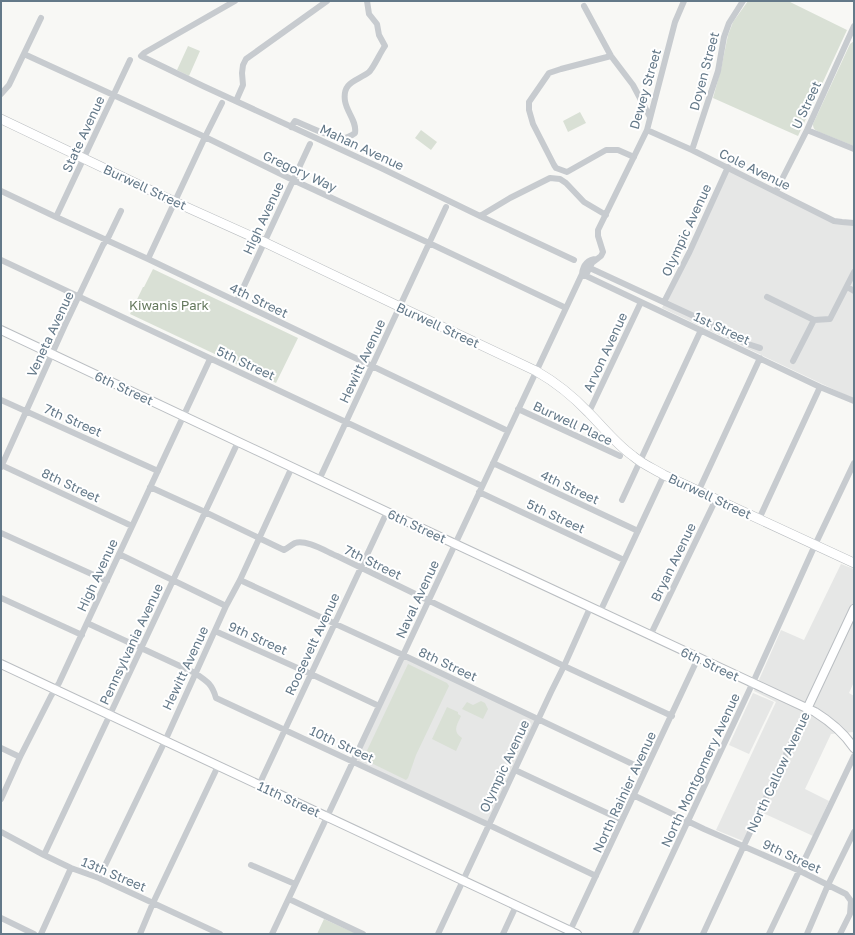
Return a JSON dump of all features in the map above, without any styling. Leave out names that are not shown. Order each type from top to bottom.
[{"type":"highway","name":"Burwell Street","points":[[1,119],[536,371],[564,389],[589,412],[620,445],[640,462],[664,475],[815,545],[849,559],[854,563]]},
{"type":"main road","name":"6th Street","points":[[1,330],[820,715],[846,737],[854,748]]},
{"type":"main road","name":"North Callow Avenue","points":[[807,709],[854,609]]},
{"type":"main road","name":"11th Street","points":[[1,664],[572,933]]},
{"type":"street","name":"Mahan Avenue","points":[[235,1],[141,56],[574,260]]},
{"type":"street","points":[[236,101],[243,85],[242,73],[243,65],[246,59],[327,1]]},
{"type":"street","points":[[292,127],[295,121],[328,134],[343,138],[350,137],[355,133],[355,124],[347,108],[345,94],[351,82],[369,72],[385,46],[379,35],[377,24],[369,14],[367,1]]},
{"type":"street","name":"Dewey Street","points":[[602,247],[598,236],[598,230],[647,130],[675,22],[684,1]]},
{"type":"street","name":"Doyen Street","points":[[692,150],[718,71],[724,37],[729,23],[743,1]]},
{"type":"street","points":[[584,6],[611,56],[633,85],[650,118]]},
{"type":"street","points":[[1,94],[9,85],[41,18]]},
{"type":"street","name":"U Street","points":[[776,191],[807,130],[854,26]]},
{"type":"street","name":"Gregory Way","points":[[24,54],[205,137],[566,308]]},
{"type":"street","points":[[611,56],[550,73],[529,102],[529,110],[533,124],[556,168],[567,172],[606,150],[618,150],[634,157]]},
{"type":"street","name":"State Avenue","points":[[56,217],[130,60]]},
{"type":"street","points":[[148,259],[222,103]]},
{"type":"street","name":"Cole Avenue","points":[[647,130],[728,167],[834,221],[854,223]]},
{"type":"street","points":[[807,130],[854,149]]},
{"type":"street","name":"High Avenue","points":[[237,301],[310,144]]},
{"type":"street","name":"Olympic Avenue","points":[[664,302],[689,253],[728,167]]},
{"type":"street","points":[[480,216],[510,198],[550,178],[560,179],[566,183],[584,202],[606,215]]},
{"type":"street","name":"4th Street","points":[[1,191],[237,301],[508,431]]},
{"type":"street","name":"Hewitt Avenue","points":[[319,480],[446,207]]},
{"type":"street","name":"Veneta Avenue","points":[[1,466],[52,354],[121,211]]},
{"type":"street","points":[[582,272],[601,256],[603,252],[602,247]]},
{"type":"street","points":[[582,272],[584,260],[598,253],[602,247]]},
{"type":"street","name":"5th Street","points":[[1,260],[346,422],[624,560]]},
{"type":"street","points":[[592,269],[711,324],[720,331],[760,348]]},
{"type":"street","name":"Naval Avenue","points":[[272,934],[582,272]]},
{"type":"street","name":"1st Street","points":[[582,272],[640,302],[820,387],[854,401]]},
{"type":"street","points":[[767,297],[814,320],[830,319],[854,272]]},
{"type":"street","points":[[847,287],[854,291]]},
{"type":"street","name":"Arvon Avenue","points":[[589,412],[640,302]]},
{"type":"street","points":[[793,362],[814,320]]},
{"type":"street","points":[[622,500],[701,330]]},
{"type":"street","points":[[699,490],[760,358]]},
{"type":"street","name":"High Avenue","points":[[1,799],[20,757],[59,683],[82,635],[210,359]]},
{"type":"street","points":[[759,518],[820,387]]},
{"type":"street","name":"7th Street","points":[[1,400],[158,471]]},
{"type":"street","name":"Burwell Place","points":[[518,409],[620,456]]},
{"type":"street","name":"Pennsylvania Avenue","points":[[44,855],[238,442]]},
{"type":"street","name":"4th Street","points":[[493,463],[638,531]]},
{"type":"street","name":"North Montgomery Avenue","points":[[635,934],[854,463]]},
{"type":"street","name":"8th Street","points":[[1,466],[132,526]]},
{"type":"street","name":"Hewitt Avenue","points":[[99,878],[292,467]]},
{"type":"street","points":[[600,612],[664,475]]},
{"type":"street","name":"7th Street","points":[[150,487],[284,550],[295,543],[305,543],[360,567],[564,666],[672,716]]},
{"type":"street","name":"Bryan Avenue","points":[[650,636],[716,499]]},
{"type":"street","name":"Roosevelt Avenue","points":[[259,785],[386,512]]},
{"type":"street","points":[[1,533],[107,581]]},
{"type":"street","points":[[119,554],[226,606]]},
{"type":"street","name":"8th Street","points":[[240,580],[646,770]]},
{"type":"street","points":[[1,598],[82,635]]},
{"type":"street","name":"Olympic Avenue","points":[[438,934],[590,608]]},
{"type":"street","name":"10th Street","points":[[87,622],[195,673],[208,681],[216,698],[596,876]]},
{"type":"street","name":"9th Street","points":[[215,631],[379,706]]},
{"type":"street","name":"North Rainier Avenue","points":[[572,933],[633,795],[672,716],[698,658]]},
{"type":"street","name":"North Callow Avenue","points":[[703,934],[807,709]]},
{"type":"street","points":[[1,748],[20,757]]},
{"type":"street","points":[[769,934],[854,756]]},
{"type":"street","points":[[140,934],[153,903],[218,766]]},
{"type":"street","points":[[515,770],[622,820]]},
{"type":"street","name":"9th Street","points":[[633,795],[800,871],[846,894],[851,901],[850,914],[840,934]]},
{"type":"street","name":"13th Street","points":[[1,832],[71,868],[99,878],[220,934]]},
{"type":"street","points":[[807,934],[828,885],[854,832]]},
{"type":"street","points":[[251,865],[295,884]]},
{"type":"street","points":[[41,934],[71,868]]},
{"type":"street","points":[[289,899],[363,934]]},
{"type":"street","points":[[503,934],[516,906]]},
{"type":"street","points":[[1,918],[34,934]]},
{"type":"shaded area","points":[[728,167],[827,217],[854,223],[854,399],[662,308]]},
{"type":"shaded area","points":[[841,564],[854,569],[854,682],[849,693],[854,696],[854,732],[831,734],[805,789],[829,801],[813,836],[763,813],[748,843],[716,830],[776,702],[754,691],[781,630],[804,640]]},
{"type":"shaded area","points":[[403,655],[539,719],[489,825],[353,761]]},
{"type":"shaded area","points":[[753,693],[774,702],[749,754],[729,745]]},
{"type":"green space","points":[[748,1],[788,1],[847,30],[798,136],[713,98],[728,35],[733,22]]},
{"type":"green space","points":[[854,41],[854,146],[815,130],[813,124],[850,44]]},
{"type":"green space","points":[[188,46],[200,51],[189,76],[177,70]]},
{"type":"green space","points":[[580,112],[586,123],[568,132],[563,121]]},
{"type":"green space","points":[[421,130],[437,142],[431,150],[415,138]]},
{"type":"green space","name":"Kiwanis Park","points":[[153,269],[298,338],[276,383],[130,314]]},
{"type":"green space","points":[[408,664],[447,683],[449,686],[416,755],[406,780],[363,759]]},
{"type":"green space","points":[[481,701],[485,703],[488,709],[483,719],[462,709],[467,702],[473,705]]},
{"type":"green space","points":[[447,707],[458,712],[461,716],[456,730],[462,738],[456,751],[432,739]]},
{"type":"green space","points":[[324,919],[357,934],[317,934]]}]
